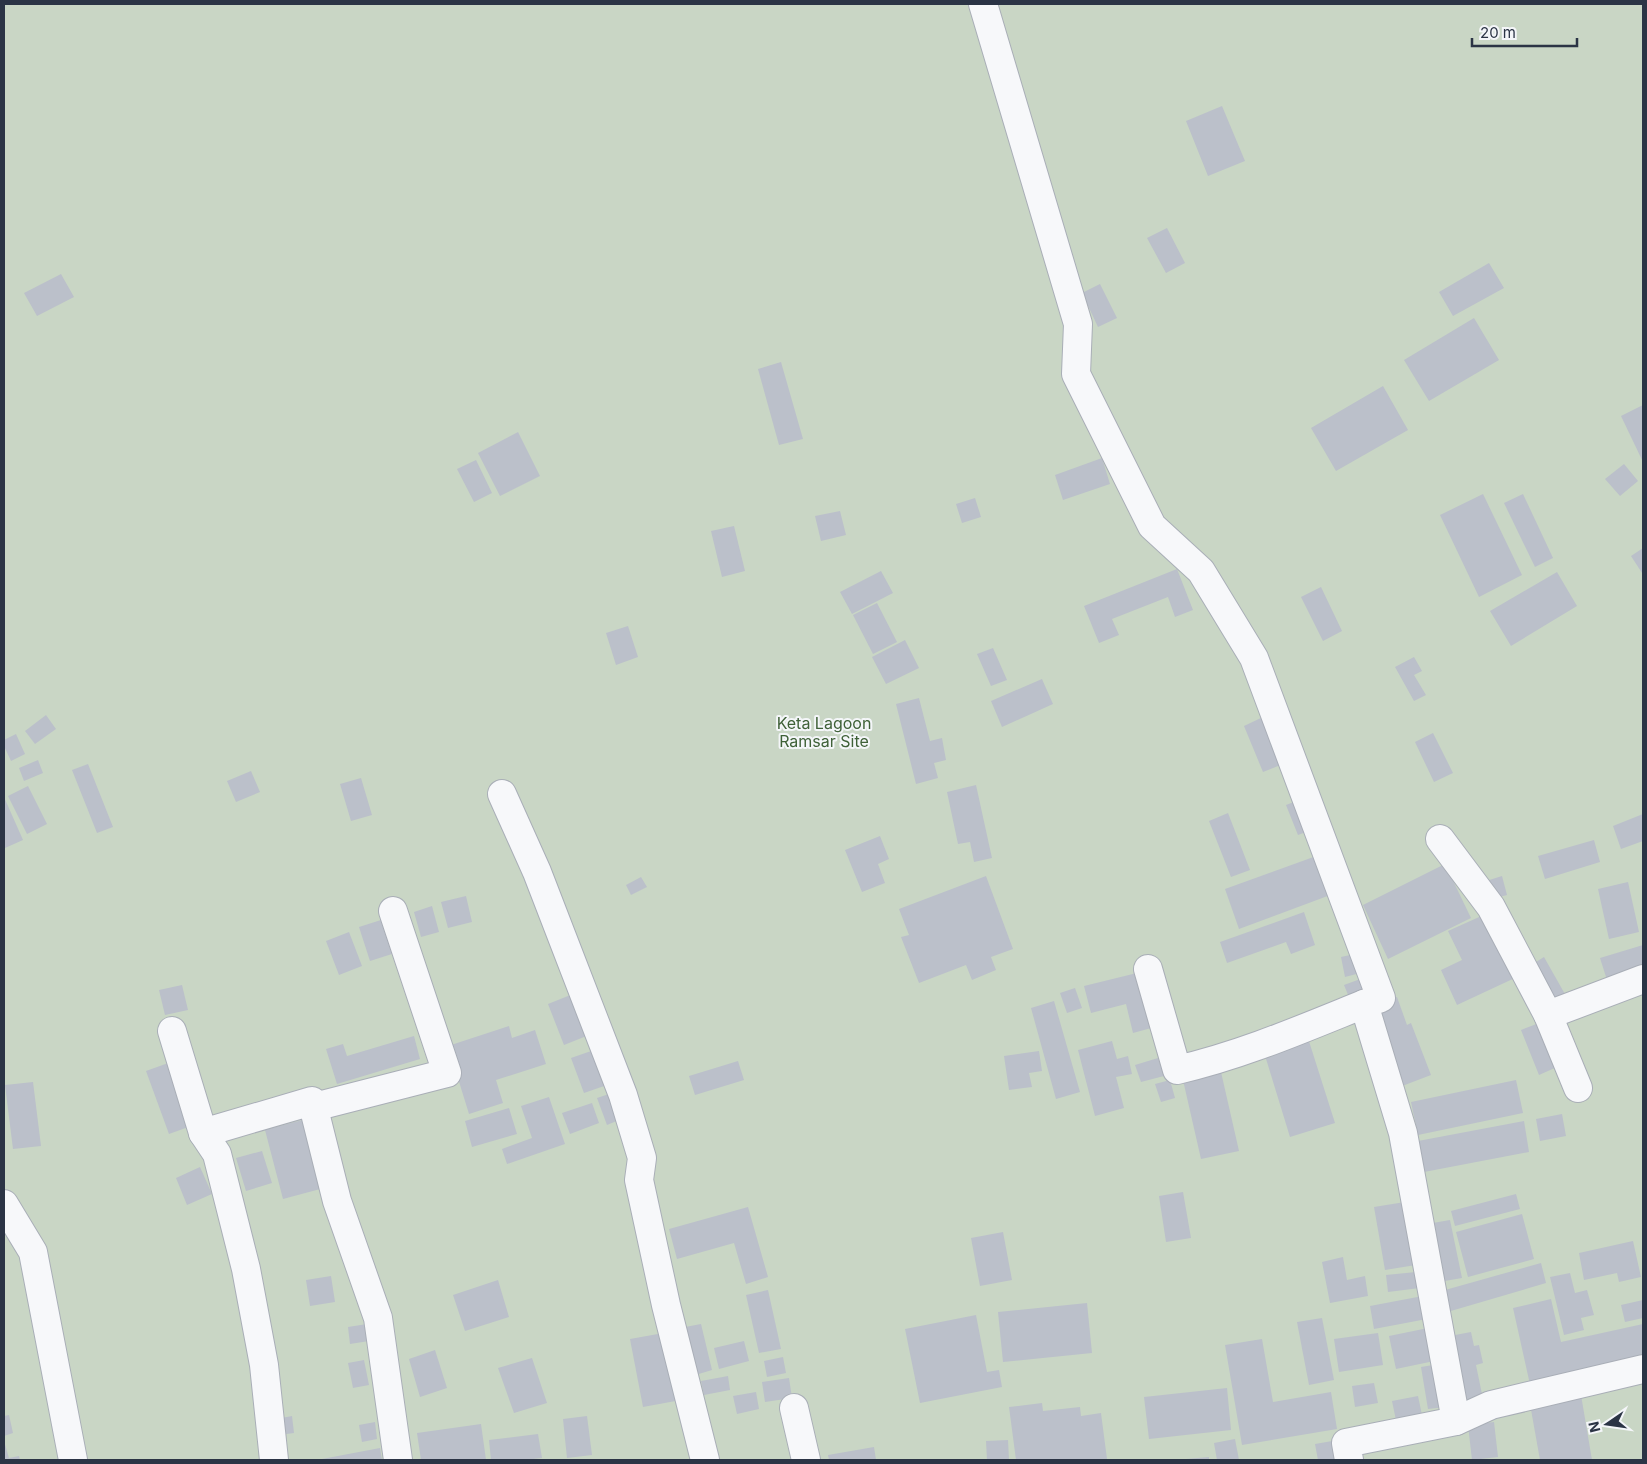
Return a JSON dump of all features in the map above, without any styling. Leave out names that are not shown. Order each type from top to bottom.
[{"type":"street","points":[[984,4],[1078,324],[1076,374],[1152,526],[1201,571],[1254,658],[1381,998],[1217,1061],[1177,1070],[1148,969]]},
{"type":"street","points":[[502,794],[538,872],[623,1095],[642,1158],[639,1180],[666,1305],[705,1460]]},
{"type":"street","points":[[1440,839],[1491,907],[1548,1015],[1578,1088]]},
{"type":"street","points":[[314,1107],[447,1073],[393,911]]},
{"type":"street","points":[[1548,1015],[1643,979]]},
{"type":"street","points":[[1364,1004],[1403,1133],[1456,1421]]},
{"type":"street","points":[[172,1031],[203,1133],[217,1154],[246,1269],[264,1365],[274,1460]]},
{"type":"street","points":[[203,1133],[312,1101],[337,1201],[378,1318],[398,1460]]},
{"type":"street","points":[[4,1204],[33,1252],[73,1460]]},
{"type":"street","points":[[1349,1460],[1346,1443],[1456,1421],[1490,1404],[1643,1369]]},
{"type":"street","points":[[794,1408],[806,1460]]},
{"type":"green space","name":"Keta Lagoon Ramsar Site","points":[[4,4],[1643,4],[1643,1460],[4,1460]]},
{"type":"building","points":[[1222,106],[1245,161],[1208,176],[1186,121]]},
{"type":"building","points":[[1167,228],[1185,263],[1166,273],[1147,238]]},
{"type":"building","points":[[1489,263],[1504,288],[1453,316],[1439,292]]},
{"type":"building","points":[[61,274],[74,297],[37,316],[24,293]]},
{"type":"building","points":[[1100,284],[1117,318],[1098,327],[1082,293]]},
{"type":"building","points":[[1474,318],[1499,360],[1429,401],[1404,360]]},
{"type":"building","points":[[781,362],[803,439],[779,445],[758,369]]},
{"type":"building","points":[[1383,386],[1408,430],[1336,471],[1311,428]]},
{"type":"building","points":[[1643,405],[1643,462],[1621,416]]},
{"type":"building","points":[[518,432],[540,476],[500,496],[478,453]]},
{"type":"building","points":[[1102,458],[1110,484],[1063,500],[1055,475]]},
{"type":"building","points":[[476,460],[492,493],[474,502],[457,469]]},
{"type":"building","points":[[1624,464],[1638,481],[1620,496],[1605,479]]},
{"type":"building","points":[[1483,494],[1522,575],[1479,597],[1440,515]]},
{"type":"building","points":[[1523,494],[1553,558],[1535,567],[1504,503]]},
{"type":"building","points":[[975,498],[981,517],[962,523],[956,504]]},
{"type":"building","points":[[840,511],[846,535],[821,541],[815,516]]},
{"type":"building","points":[[734,526],[745,571],[722,577],[711,531]]},
{"type":"building","points":[[1643,548],[1643,572],[1642,573],[1631,556]]},
{"type":"building","points":[[1177,569],[1193,610],[1175,617],[1168,597],[1112,619],[1119,635],[1099,643],[1084,606]]},
{"type":"building","points":[[881,571],[893,593],[852,614],[840,592]]},
{"type":"building","points":[[1557,572],[1577,606],[1511,646],[1490,611]]},
{"type":"building","points":[[1321,587],[1342,631],[1323,641],[1301,597]]},
{"type":"building","points":[[877,603],[897,642],[873,654],[853,615]]},
{"type":"building","points":[[628,626],[638,657],[616,665],[606,633]]},
{"type":"building","points":[[905,640],[919,668],[886,684],[872,657]]},
{"type":"building","points":[[993,648],[1007,680],[991,686],[977,654]]},
{"type":"building","points":[[1414,657],[1422,671],[1414,675],[1426,695],[1414,701],[1395,667]]},
{"type":"building","points":[[1042,679],[1053,704],[1002,727],[991,701]]},
{"type":"building","points":[[919,698],[930,741],[942,738],[946,760],[934,763],[938,778],[916,784],[896,704]]},
{"type":"building","points":[[46,715],[56,729],[35,744],[25,731]]},
{"type":"building","points":[[1263,717],[1283,764],[1263,772],[1244,726]]},
{"type":"building","points":[[1433,733],[1453,773],[1434,782],[1415,742]]},
{"type":"building","points":[[16,734],[25,754],[11,761],[4,746],[4,740]]},
{"type":"building","points":[[38,760],[43,773],[24,781],[19,768]]},
{"type":"building","points":[[88,764],[113,827],[97,833],[72,770]]},
{"type":"building","points":[[251,771],[260,792],[236,802],[227,781]]},
{"type":"building","points":[[361,778],[372,815],[351,821],[340,784]]},
{"type":"building","points":[[976,785],[992,858],[974,862],[970,842],[958,844],[947,792]]},
{"type":"building","points":[[28,786],[47,824],[27,834],[8,796]]},
{"type":"building","points":[[4,797],[23,840],[5,848],[4,845]]},
{"type":"building","points":[[1299,800],[1311,830],[1298,835],[1286,805]]},
{"type":"building","points":[[1228,813],[1250,870],[1231,877],[1209,821]]},
{"type":"building","points":[[1643,814],[1643,841],[1621,849],[1613,826]]},
{"type":"building","points":[[880,836],[889,859],[878,864],[885,883],[862,892],[845,850]]},
{"type":"building","points":[[1594,840],[1600,862],[1545,879],[1538,856]]},
{"type":"building","points":[[1319,855],[1333,894],[1239,929],[1225,889]]},
{"type":"building","points":[[1445,864],[1471,918],[1388,959],[1363,905]]},
{"type":"building","points":[[986,876],[1013,949],[991,957],[996,970],[972,980],[966,965],[919,983],[901,937],[909,935],[899,909]]},
{"type":"building","points":[[1502,876],[1507,895],[1488,900],[1483,882]]},
{"type":"building","points":[[641,877],[647,887],[631,895],[626,885]]},
{"type":"building","points":[[1628,882],[1639,932],[1609,939],[1598,889]]},
{"type":"building","points":[[466,896],[472,922],[448,928],[441,902]]},
{"type":"building","points":[[432,906],[439,932],[421,937],[414,912]]},
{"type":"building","points":[[1304,912],[1315,945],[1291,954],[1286,942],[1227,963],[1220,942]]},
{"type":"building","points":[[1488,913],[1517,977],[1457,1005],[1441,970],[1462,960],[1448,931]]},
{"type":"building","points":[[381,920],[392,954],[370,961],[359,927]]},
{"type":"building","points":[[349,932],[362,966],[339,975],[326,941]]},
{"type":"building","points":[[1643,945],[1643,968],[1607,980],[1600,958]]},
{"type":"building","points":[[1359,953],[1364,972],[1345,977],[1341,957]]},
{"type":"building","points":[[1544,957],[1566,996],[1549,1005],[1528,967]]},
{"type":"building","points":[[1141,972],[1155,1027],[1133,1033],[1126,1004],[1091,1013],[1084,986]]},
{"type":"building","points":[[1363,978],[1369,995],[1351,1002],[1344,985]]},
{"type":"building","points":[[182,985],[188,1010],[165,1015],[159,990]]},
{"type":"building","points":[[1075,988],[1082,1008],[1067,1013],[1060,993]]},
{"type":"building","points":[[573,994],[589,1035],[564,1045],[548,1004]]},
{"type":"building","points":[[1397,997],[1407,1025],[1411,1023],[1431,1075],[1397,1088],[1367,1008]]},
{"type":"building","points":[[1054,1001],[1080,1092],[1056,1099],[1031,1008]]},
{"type":"building","points":[[1539,1023],[1557,1067],[1539,1075],[1521,1030]]},
{"type":"building","points":[[509,1026],[512,1038],[535,1030],[546,1064],[496,1080],[503,1103],[469,1114],[448,1046]]},
{"type":"building","points":[[1307,1035],[1335,1123],[1290,1137],[1263,1049]]},
{"type":"building","points":[[414,1036],[420,1059],[337,1084],[326,1049],[343,1044],[347,1056]]},
{"type":"building","points":[[1112,1041],[1117,1059],[1128,1056],[1132,1074],[1116,1077],[1124,1108],[1095,1116],[1078,1050]]},
{"type":"building","points":[[594,1050],[607,1085],[584,1093],[571,1058]]},
{"type":"building","points":[[1039,1051],[1042,1071],[1029,1073],[1032,1087],[1009,1090],[1004,1056]]},
{"type":"building","points":[[1158,1058],[1164,1076],[1141,1082],[1135,1065]]},
{"type":"building","points":[[738,1061],[744,1080],[695,1095],[689,1076]]},
{"type":"building","points":[[171,1062],[194,1125],[169,1134],[146,1071]]},
{"type":"building","points":[[1221,1072],[1239,1151],[1201,1159],[1183,1080]]},
{"type":"building","points":[[1170,1080],[1175,1098],[1161,1102],[1155,1084]]},
{"type":"building","points":[[1516,1080],[1523,1113],[1418,1135],[1411,1102]]},
{"type":"building","points":[[33,1082],[41,1146],[13,1149],[5,1085]]},
{"type":"building","points":[[609,1094],[619,1120],[607,1125],[597,1098]]},
{"type":"building","points":[[549,1097],[565,1144],[507,1164],[502,1149],[532,1138],[521,1106]]},
{"type":"building","points":[[592,1103],[599,1123],[570,1134],[562,1113]]},
{"type":"building","points":[[509,1108],[517,1134],[472,1147],[465,1121]]},
{"type":"building","points":[[1562,1114],[1566,1136],[1540,1141],[1536,1119]]},
{"type":"building","points":[[306,1119],[324,1188],[283,1199],[265,1130]]},
{"type":"building","points":[[1524,1121],[1529,1152],[1424,1172],[1418,1141]]},
{"type":"building","points":[[262,1151],[272,1183],[246,1191],[236,1158]]},
{"type":"building","points":[[200,1167],[212,1194],[187,1205],[176,1178]]},
{"type":"building","points":[[1183,1192],[1191,1238],[1166,1242],[1159,1196]]},
{"type":"building","points":[[1516,1194],[1520,1209],[1455,1226],[1451,1211]]},
{"type":"building","points":[[1411,1201],[1422,1264],[1385,1270],[1374,1207]]},
{"type":"building","points":[[748,1207],[768,1277],[746,1284],[734,1243],[677,1259],[669,1229]]},
{"type":"building","points":[[1522,1214],[1534,1259],[1468,1277],[1456,1232]]},
{"type":"building","points":[[1450,1220],[1462,1278],[1439,1282],[1427,1224]]},
{"type":"building","points":[[1003,1232],[1012,1280],[980,1286],[971,1238]]},
{"type":"building","points":[[1633,1241],[1641,1277],[1619,1282],[1617,1273],[1584,1280],[1579,1253]]},
{"type":"building","points":[[1343,1257],[1347,1280],[1365,1276],[1368,1296],[1330,1303],[1322,1262]]},
{"type":"building","points":[[1541,1263],[1546,1283],[1444,1313],[1438,1292]]},
{"type":"building","points":[[1426,1271],[1428,1287],[1388,1292],[1386,1275]]},
{"type":"building","points":[[1570,1273],[1575,1293],[1587,1290],[1594,1315],[1581,1318],[1584,1330],[1564,1335],[1550,1277]]},
{"type":"building","points":[[331,1276],[335,1302],[310,1306],[306,1280]]},
{"type":"building","points":[[498,1280],[509,1317],[465,1331],[453,1295]]},
{"type":"building","points":[[768,1290],[781,1349],[759,1353],[746,1295]]},
{"type":"building","points":[[1428,1295],[1432,1318],[1374,1329],[1370,1306]]},
{"type":"building","points":[[1551,1299],[1561,1342],[1643,1324],[1643,1364],[1531,1389],[1513,1308]]},
{"type":"building","points":[[1643,1300],[1643,1318],[1625,1322],[1621,1305]]},
{"type":"building","points":[[1087,1303],[1092,1353],[1003,1362],[998,1312]]},
{"type":"building","points":[[976,1315],[987,1372],[999,1370],[1002,1387],[920,1403],[905,1329]]},
{"type":"building","points":[[1322,1318],[1334,1380],[1309,1385],[1297,1322]]},
{"type":"building","points":[[367,1324],[369,1341],[350,1344],[348,1327]]},
{"type":"building","points":[[701,1324],[712,1370],[692,1376],[680,1328]]},
{"type":"building","points":[[1433,1327],[1439,1360],[1396,1369],[1389,1336]]},
{"type":"building","points":[[669,1332],[681,1400],[643,1407],[630,1339]]},
{"type":"building","points":[[1471,1332],[1474,1346],[1479,1345],[1483,1363],[1476,1365],[1483,1399],[1463,1403],[1450,1336]]},
{"type":"building","points":[[1378,1333],[1383,1365],[1339,1372],[1334,1339]]},
{"type":"building","points":[[1262,1339],[1273,1402],[1331,1392],[1337,1429],[1242,1445],[1225,1345]]},
{"type":"building","points":[[744,1341],[749,1361],[719,1369],[714,1348]]},
{"type":"building","points":[[435,1350],[447,1388],[420,1397],[409,1359]]},
{"type":"building","points":[[783,1357],[786,1373],[767,1377],[764,1361]]},
{"type":"building","points":[[532,1358],[547,1403],[514,1413],[498,1368]]},
{"type":"building","points":[[364,1360],[369,1385],[353,1388],[348,1363]]},
{"type":"building","points":[[1439,1364],[1446,1407],[1428,1409],[1421,1367]]},
{"type":"building","points":[[728,1376],[730,1390],[704,1395],[701,1381]]},
{"type":"building","points":[[789,1378],[792,1398],[765,1402],[762,1382]]},
{"type":"building","points":[[1374,1383],[1378,1403],[1355,1407],[1352,1386]]},
{"type":"building","points":[[1227,1388],[1231,1430],[1149,1439],[1144,1397]]},
{"type":"building","points":[[756,1392],[759,1409],[737,1414],[733,1396]]},
{"type":"building","points":[[1581,1395],[1592,1460],[1540,1460],[1530,1404]]},
{"type":"building","points":[[1418,1396],[1423,1420],[1397,1425],[1392,1401]]},
{"type":"building","points":[[1042,1403],[1043,1411],[1080,1407],[1081,1416],[1101,1413],[1107,1459],[1016,1460],[1009,1407]]},
{"type":"building","points":[[9,1415],[13,1433],[4,1436],[4,1416]]},
{"type":"building","points":[[292,1416],[294,1433],[279,1435],[276,1419]]},
{"type":"building","points":[[587,1416],[592,1455],[567,1458],[563,1419]]},
{"type":"building","points":[[375,1422],[377,1439],[362,1442],[359,1425]]},
{"type":"building","points":[[1494,1422],[1498,1457],[1472,1460],[1468,1425]]},
{"type":"building","points":[[481,1424],[486,1460],[421,1460],[417,1433]]},
{"type":"building","points":[[538,1434],[542,1458],[491,1460],[489,1440]]},
{"type":"building","points":[[1235,1439],[1239,1460],[1217,1460],[1214,1443]]},
{"type":"building","points":[[1008,1440],[1009,1460],[987,1460],[986,1441]]},
{"type":"building","points":[[1338,1440],[1341,1460],[1318,1460],[1315,1444]]},
{"type":"building","points":[[4,1441],[9,1458],[19,1456],[20,1460],[4,1460]]},
{"type":"building","points":[[874,1447],[876,1460],[829,1460],[828,1455]]},
{"type":"building","points":[[380,1448],[382,1460],[322,1460],[322,1459]]},
{"type":"building","points":[[1209,1457],[1209,1460],[1186,1460],[1186,1459]]}]
